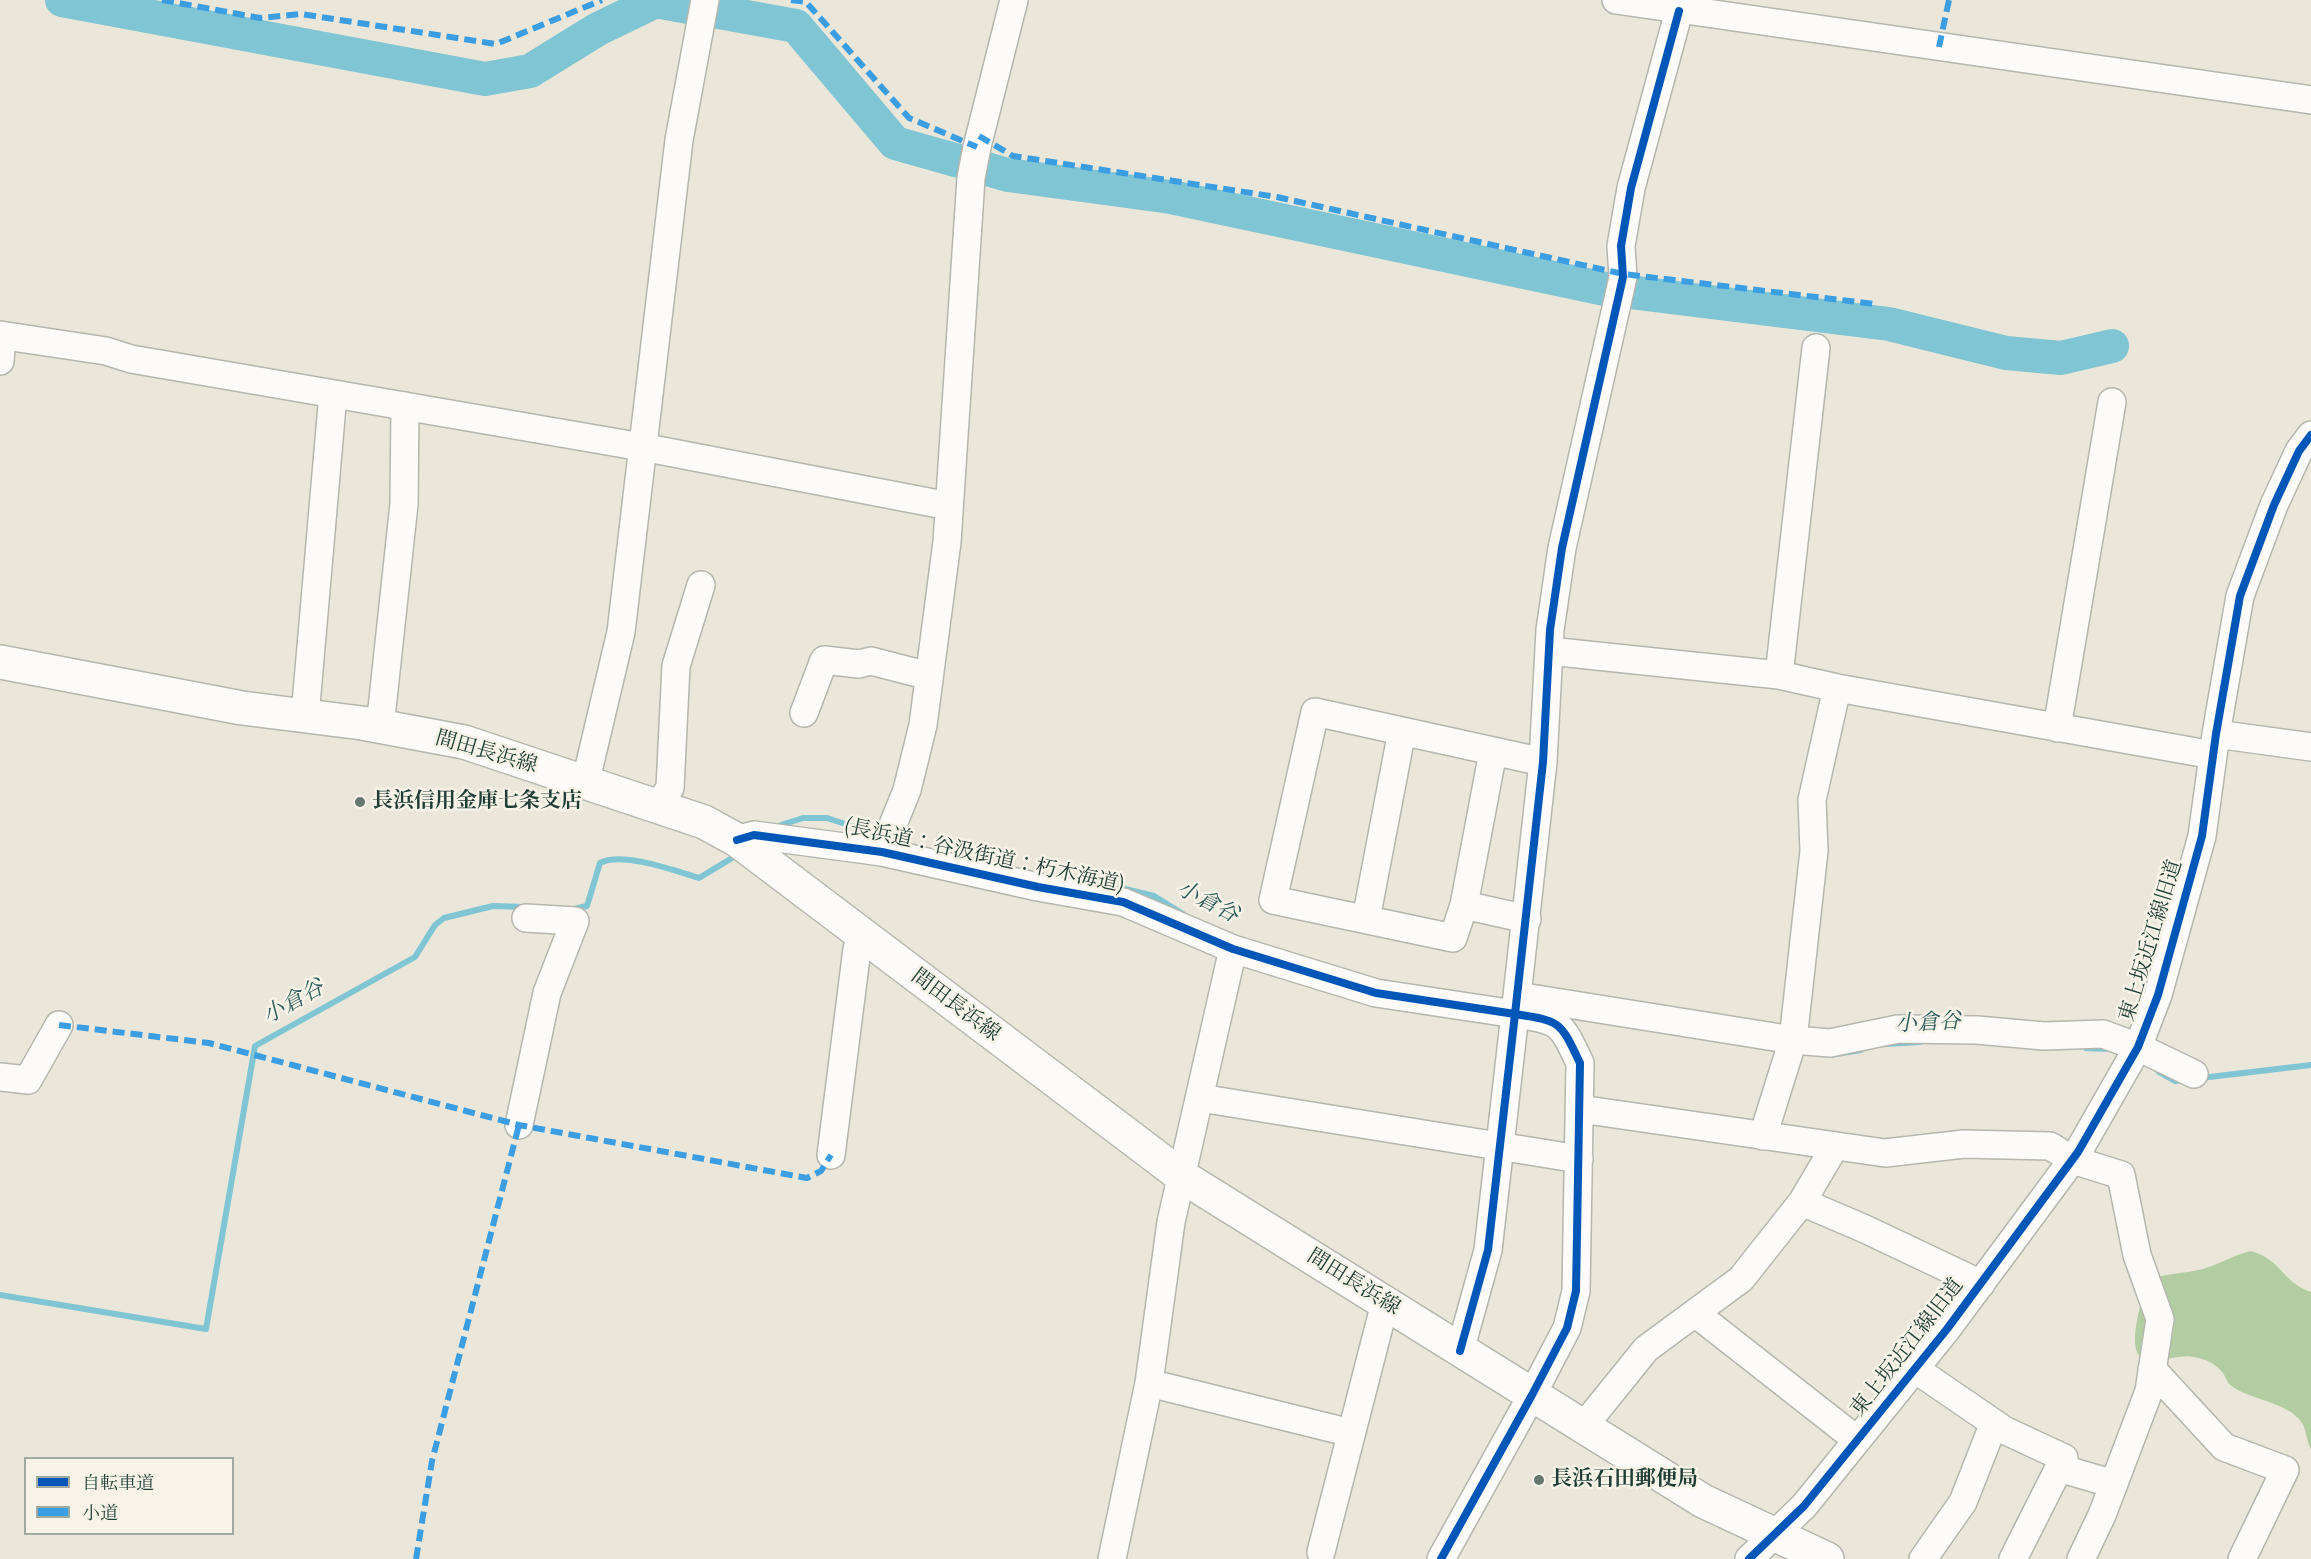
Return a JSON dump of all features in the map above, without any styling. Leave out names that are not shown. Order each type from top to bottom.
[{"type":"main road","name":"間田長浜線","points":[[0,662],[242,708],[380,727],[464,742],[704,822],[737,840],[1183,1177],[1703,1501],[1827,1559]]},
{"type":"street","points":[[585,784],[621,632],[679,140],[705,0]]},
{"type":"street","points":[[882,852],[907,790],[923,725],[949,506],[971,178],[1014,0]]},
{"type":"street","points":[[1616,0],[1679,11],[2311,100]]},
{"type":"street","points":[[1460,1351],[1488,1250],[1527,919],[1542,762],[1549,651],[1562,548],[1623,277],[1621,246],[1631,188],[1679,11]]},
{"type":"street","points":[[1,344],[106,351],[131,359],[642,447],[949,506]]},
{"type":"street","points":[[1779,675],[1816,348]]},
{"type":"street","points":[[305,716],[333,394]]},
{"type":"street","points":[[2057,728],[2112,402]]},
{"type":"street","points":[[380,727],[404,504],[405,406]]},
{"type":"street","name":"東上坂近江線旧道","points":[[1749,1559],[1776,1535],[1857,1440],[1916,1369],[1981,1284],[2073,1160],[2138,1047],[2158,995],[2202,836],[2240,596],[2279,495],[2299,451],[2311,435]]},
{"type":"street","points":[[657,807],[670,788],[676,666],[701,585]]},
{"type":"street","points":[[1549,651],[1779,675],[1837,688],[2057,728],[2215,744],[2311,747]]},
{"type":"street","points":[[804,712],[824,660],[859,664],[871,661],[929,676]]},
{"type":"street","points":[[1763,1136],[1793,1040],[1814,851],[1812,800],[1837,688]]},
{"type":"street","points":[[1493,752],[1464,905],[1453,938],[1273,900],[1315,712],[1542,762]]},
{"type":"street","points":[[1366,919],[1402,731]]},
{"type":"street","name":"(長浜道：谷汲街道：朽木海道)","points":[[737,840],[754,835],[764,835],[882,852],[1038,887],[1123,902],[1233,949],[1376,993],[1516,1005]]},
{"type":"street","points":[[1464,905],[1527,919]]},
{"type":"street","points":[[519,1125],[547,993],[575,921],[526,918]]},
{"type":"street","points":[[831,1155],[857,949],[863,936]]},
{"type":"street","points":[[1112,1559],[1149,1383],[1171,1222],[1233,949]]},
{"type":"street","points":[[1516,1005],[1830,1043],[1898,1029],[1977,1030],[2044,1036],[2103,1034],[2138,1047],[2194,1074]]},
{"type":"street","points":[[1441,1559],[1533,1395],[1567,1328],[1576,1291],[1581,1063],[1566,1034],[1551,1019],[1516,1005]]},
{"type":"street","points":[[0,1077],[28,1080],[58,1024]]},
{"type":"street","points":[[1200,1098],[1579,1159]]},
{"type":"street","points":[[1580,1109],[1885,1153],[1964,1144],[2050,1146],[2073,1160],[2121,1175],[2137,1255],[2160,1319],[2149,1391],[2114,1484],[2081,1559]]},
{"type":"street","points":[[1583,1427],[1646,1349],[1741,1279],[1802,1202],[1835,1146]]},
{"type":"street","points":[[1802,1202],[1864,1228],[1981,1284]]},
{"type":"street","points":[[1321,1552],[1385,1303]]},
{"type":"street","points":[[1695,1313],[1857,1440]]},
{"type":"street","points":[[1916,1369],[1994,1423],[2064,1458],[2013,1559]]},
{"type":"street","points":[[2152,1369],[2224,1447],[2284,1470],[2242,1559]]},
{"type":"street","points":[[1149,1383],[1351,1433]]},
{"type":"street","points":[[1923,1559],[1963,1502],[1994,1423]]},
{"type":"street","points":[[2059,1468],[2114,1484]]},
{"type":"green space","points":[[2251,1251],[2269,1259],[2301,1288],[2311,1292],[2311,1449],[2304,1426],[2296,1416],[2229,1384],[2223,1373],[2213,1364],[2188,1356],[2159,1360],[2146,1359],[2136,1350],[2137,1319],[2148,1280],[2203,1269]]},
{"type":"waterway","points":[[62,0],[485,79],[530,71],[598,29],[656,1],[688,7]]},
{"type":"waterway","points":[[719,12],[796,26],[895,143],[1008,175],[1171,197],[1605,289],[1889,324],[2006,353],[2061,358],[2112,346]]},
{"type":"waterway","name":"小倉谷","points":[[778,826],[803,818],[827,818],[876,834]]},
{"type":"waterway","name":"小倉谷","points":[[574,909],[587,906],[600,863],[622,859],[663,867],[699,878],[737,855]]},
{"type":"waterway","name":"小倉谷","points":[[1125,889],[1154,896],[1183,914]]},
{"type":"waterway","name":"小倉谷","points":[[0,1295],[206,1329],[255,1046],[415,957],[435,925],[444,918],[493,906],[525,907]]},
{"type":"waterway","name":"小倉谷","points":[[1886,1044],[1920,1042]]},
{"type":"waterway","name":"小倉谷","points":[[2086,1048],[2109,1049]]},
{"type":"waterway","name":"小倉谷","points":[[1836,1054],[1861,1050]]},
{"type":"waterway","name":"小倉谷","points":[[2201,1078],[2311,1065]]},
{"type":"waterway","name":"小倉谷","points":[[2159,1072],[2175,1081],[2182,1080]]},
{"type":"marked path","points":[[162,0],[260,18],[301,14],[496,44],[602,0]]},
{"type":"marked path","points":[[791,0],[806,2],[909,118],[977,147]]},
{"type":"marked path","points":[[1939,47],[1949,0]]},
{"type":"marked path","points":[[979,136],[1013,156],[1277,197],[1623,274],[1875,304]]},
{"type":"marked path","points":[[59,1025],[209,1043],[519,1125],[807,1178],[821,1171],[831,1155]]},
{"type":"marked path","points":[[416,1559],[432,1461],[519,1125]]},
{"type":"cycle path","points":[[1441,1559],[1567,1328],[1576,1291],[1580,1063],[1568,1039],[1557,1025],[1542,1019],[1515,1014],[1543,762],[1550,630],[1562,548],[1623,277],[1621,246],[1631,188],[1679,11]]},
{"type":"cycle path","points":[[1749,1559],[1804,1506],[1947,1329],[2078,1152],[2138,1047],[2158,995],[2202,836],[2216,734],[2240,596],[2274,505],[2299,451],[2311,435]]},
{"type":"cycle path","points":[[737,840],[754,835],[882,852],[1038,887],[1123,902],[1233,949],[1376,993],[1515,1014],[1488,1250],[1460,1351]]},
{"type":"place","name":"長浜信用金庫七条支店","points":[[360,802]]},
{"type":"place","name":"長浜石田郵便局","points":[[1539,1480]]}]
